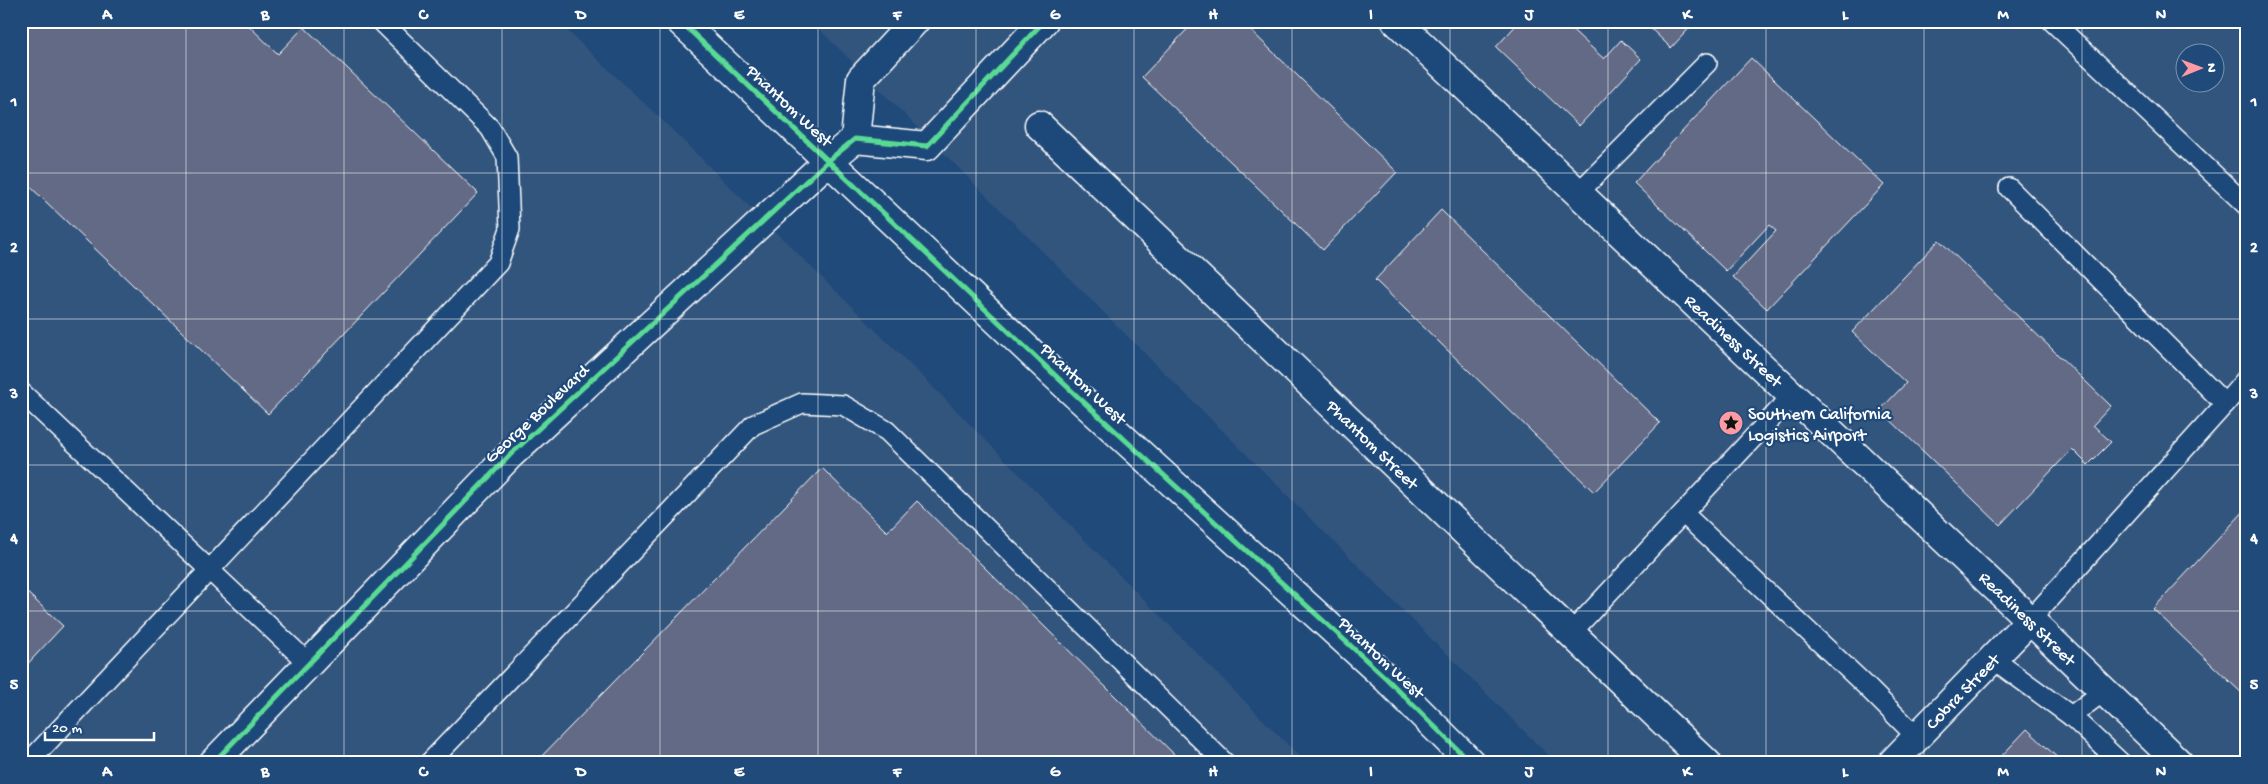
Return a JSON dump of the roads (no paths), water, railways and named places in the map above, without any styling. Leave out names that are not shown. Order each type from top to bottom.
[{"type":"street","name":"Phantom West","points":[[680,21],[1076,395],[1387,679],[1471,763]]},
{"type":"street","points":[[915,21],[861,79],[855,139],[927,146],[1044,21]]},
{"type":"street","name":"Readiness Street","points":[[1396,21],[1793,395],[2179,763]]},
{"type":"street","name":"Phantom Street","points":[[1039,126],[1707,763]]},
{"type":"street","name":"George Boulevard","points":[[213,763],[510,455],[829,160],[855,139]]},
{"type":"street","name":"Cobra Street","points":[[1892,763],[2030,620]]},
{"type":"lane","points":[[28,763],[498,263],[510,229],[507,157],[490,128],[381,21]]},
{"type":"lane","points":[[2052,21],[2247,206]]},
{"type":"lane","points":[[1578,193],[1707,63]]},
{"type":"lane","points":[[2009,188],[2224,404]]},
{"type":"lane","points":[[2030,620],[2247,378]]},
{"type":"lane","points":[[21,392],[308,663]]},
{"type":"lane","points":[[1571,633],[1793,395]]},
{"type":"lane","points":[[429,763],[753,425],[802,403],[843,405],[887,431],[1225,763]]},
{"type":"lane","points":[[1683,514],[1864,684],[1917,737]]},
{"type":"lane","points":[[1993,659],[2071,716],[2121,763]]},
{"type":"lane","points":[[2071,716],[2104,691]]},
{"type":"place","name":"Southern California Logistics Airport","points":[[1731,423]]}]
